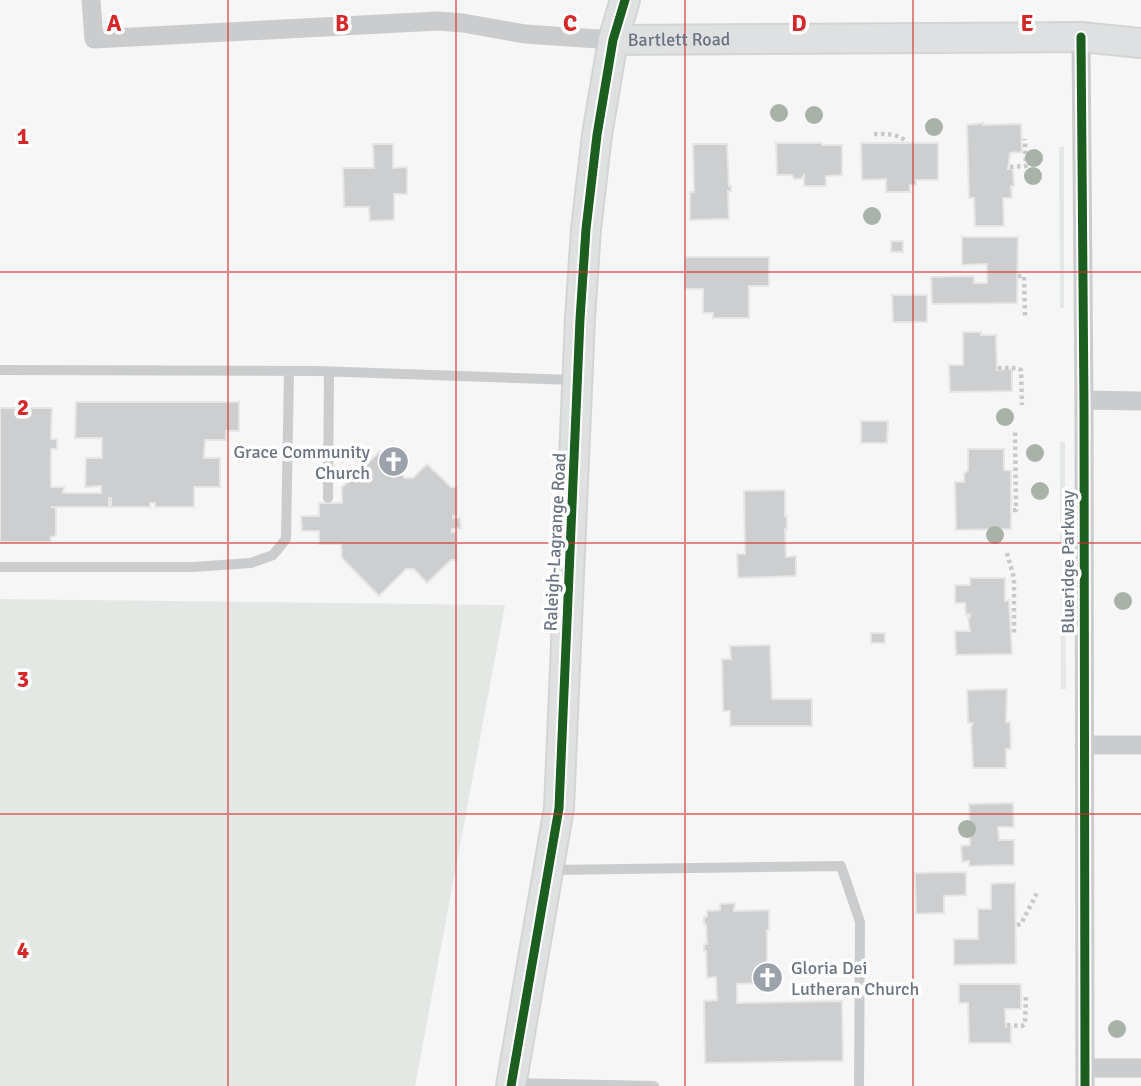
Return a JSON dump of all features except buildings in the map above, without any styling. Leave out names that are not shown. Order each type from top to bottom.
[{"type":"main road","name":"Raleigh-Lagrange Road","points":[[512,1084],[559,808],[586,229],[597,135],[614,40],[625,0]]},
{"type":"main road","name":"Bartlett Road","points":[[614,40],[1081,37],[1141,43]]},
{"type":"street","name":"Bartlett Road","points":[[92,0],[94,39],[438,21],[525,34],[614,40]]},
{"type":"street","name":"Blueridge Parkway","points":[[1081,37],[1085,1077]]},
{"type":"street","points":[[1084,400],[1141,401]]},
{"type":"street","points":[[1084,746],[1141,745]]},
{"type":"street","points":[[1085,1077],[1141,1068]]},
{"type":"lane","points":[[0,370],[289,371],[578,380]]},
{"type":"lane","points":[[0,567],[193,567],[251,564],[273,555],[286,539],[289,371]]},
{"type":"lane","points":[[328,498],[329,372]]},
{"type":"lane","points":[[548,870],[841,866],[860,922],[859,1086]]},
{"type":"lane","points":[[512,1084],[654,1086]]},
{"type":"path","points":[[874,134],[898,136],[906,142]]},
{"type":"path","points":[[1010,167],[1026,166],[1025,139]]},
{"type":"path","points":[[1018,276],[1024,276],[1025,318]]},
{"type":"path","points":[[998,368],[1020,368],[1022,405]]},
{"type":"path","points":[[1013,510],[1016,510],[1015,431]]},
{"type":"path","points":[[1007,553],[1014,578],[1014,635]]},
{"type":"path","points":[[1017,925],[1021,924],[1037,893]]},
{"type":"path","points":[[1007,1025],[1025,1024],[1026,996]]},
{"type":"shaded area","points":[[1059,147],[1064,147],[1064,308],[1060,308]]},
{"type":"shaded area","points":[[1060,442],[1065,442],[1065,544],[1060,543]]},
{"type":"shaded area","points":[[1061,561],[1065,562],[1066,689],[1061,689]]},
{"type":"shaded area","points":[[0,599],[505,605],[415,1086],[0,1086]]},
{"type":"cycle path","points":[[511,1086],[559,808],[586,229],[597,135],[613,40],[625,0]]},
{"type":"cycle path","points":[[1081,37],[1085,1086]]},
{"type":"place","name":"Grace Community Church","points":[[393,462]]},
{"type":"place","name":"Gloria Dei Lutheran Church","points":[[768,978]]}]
